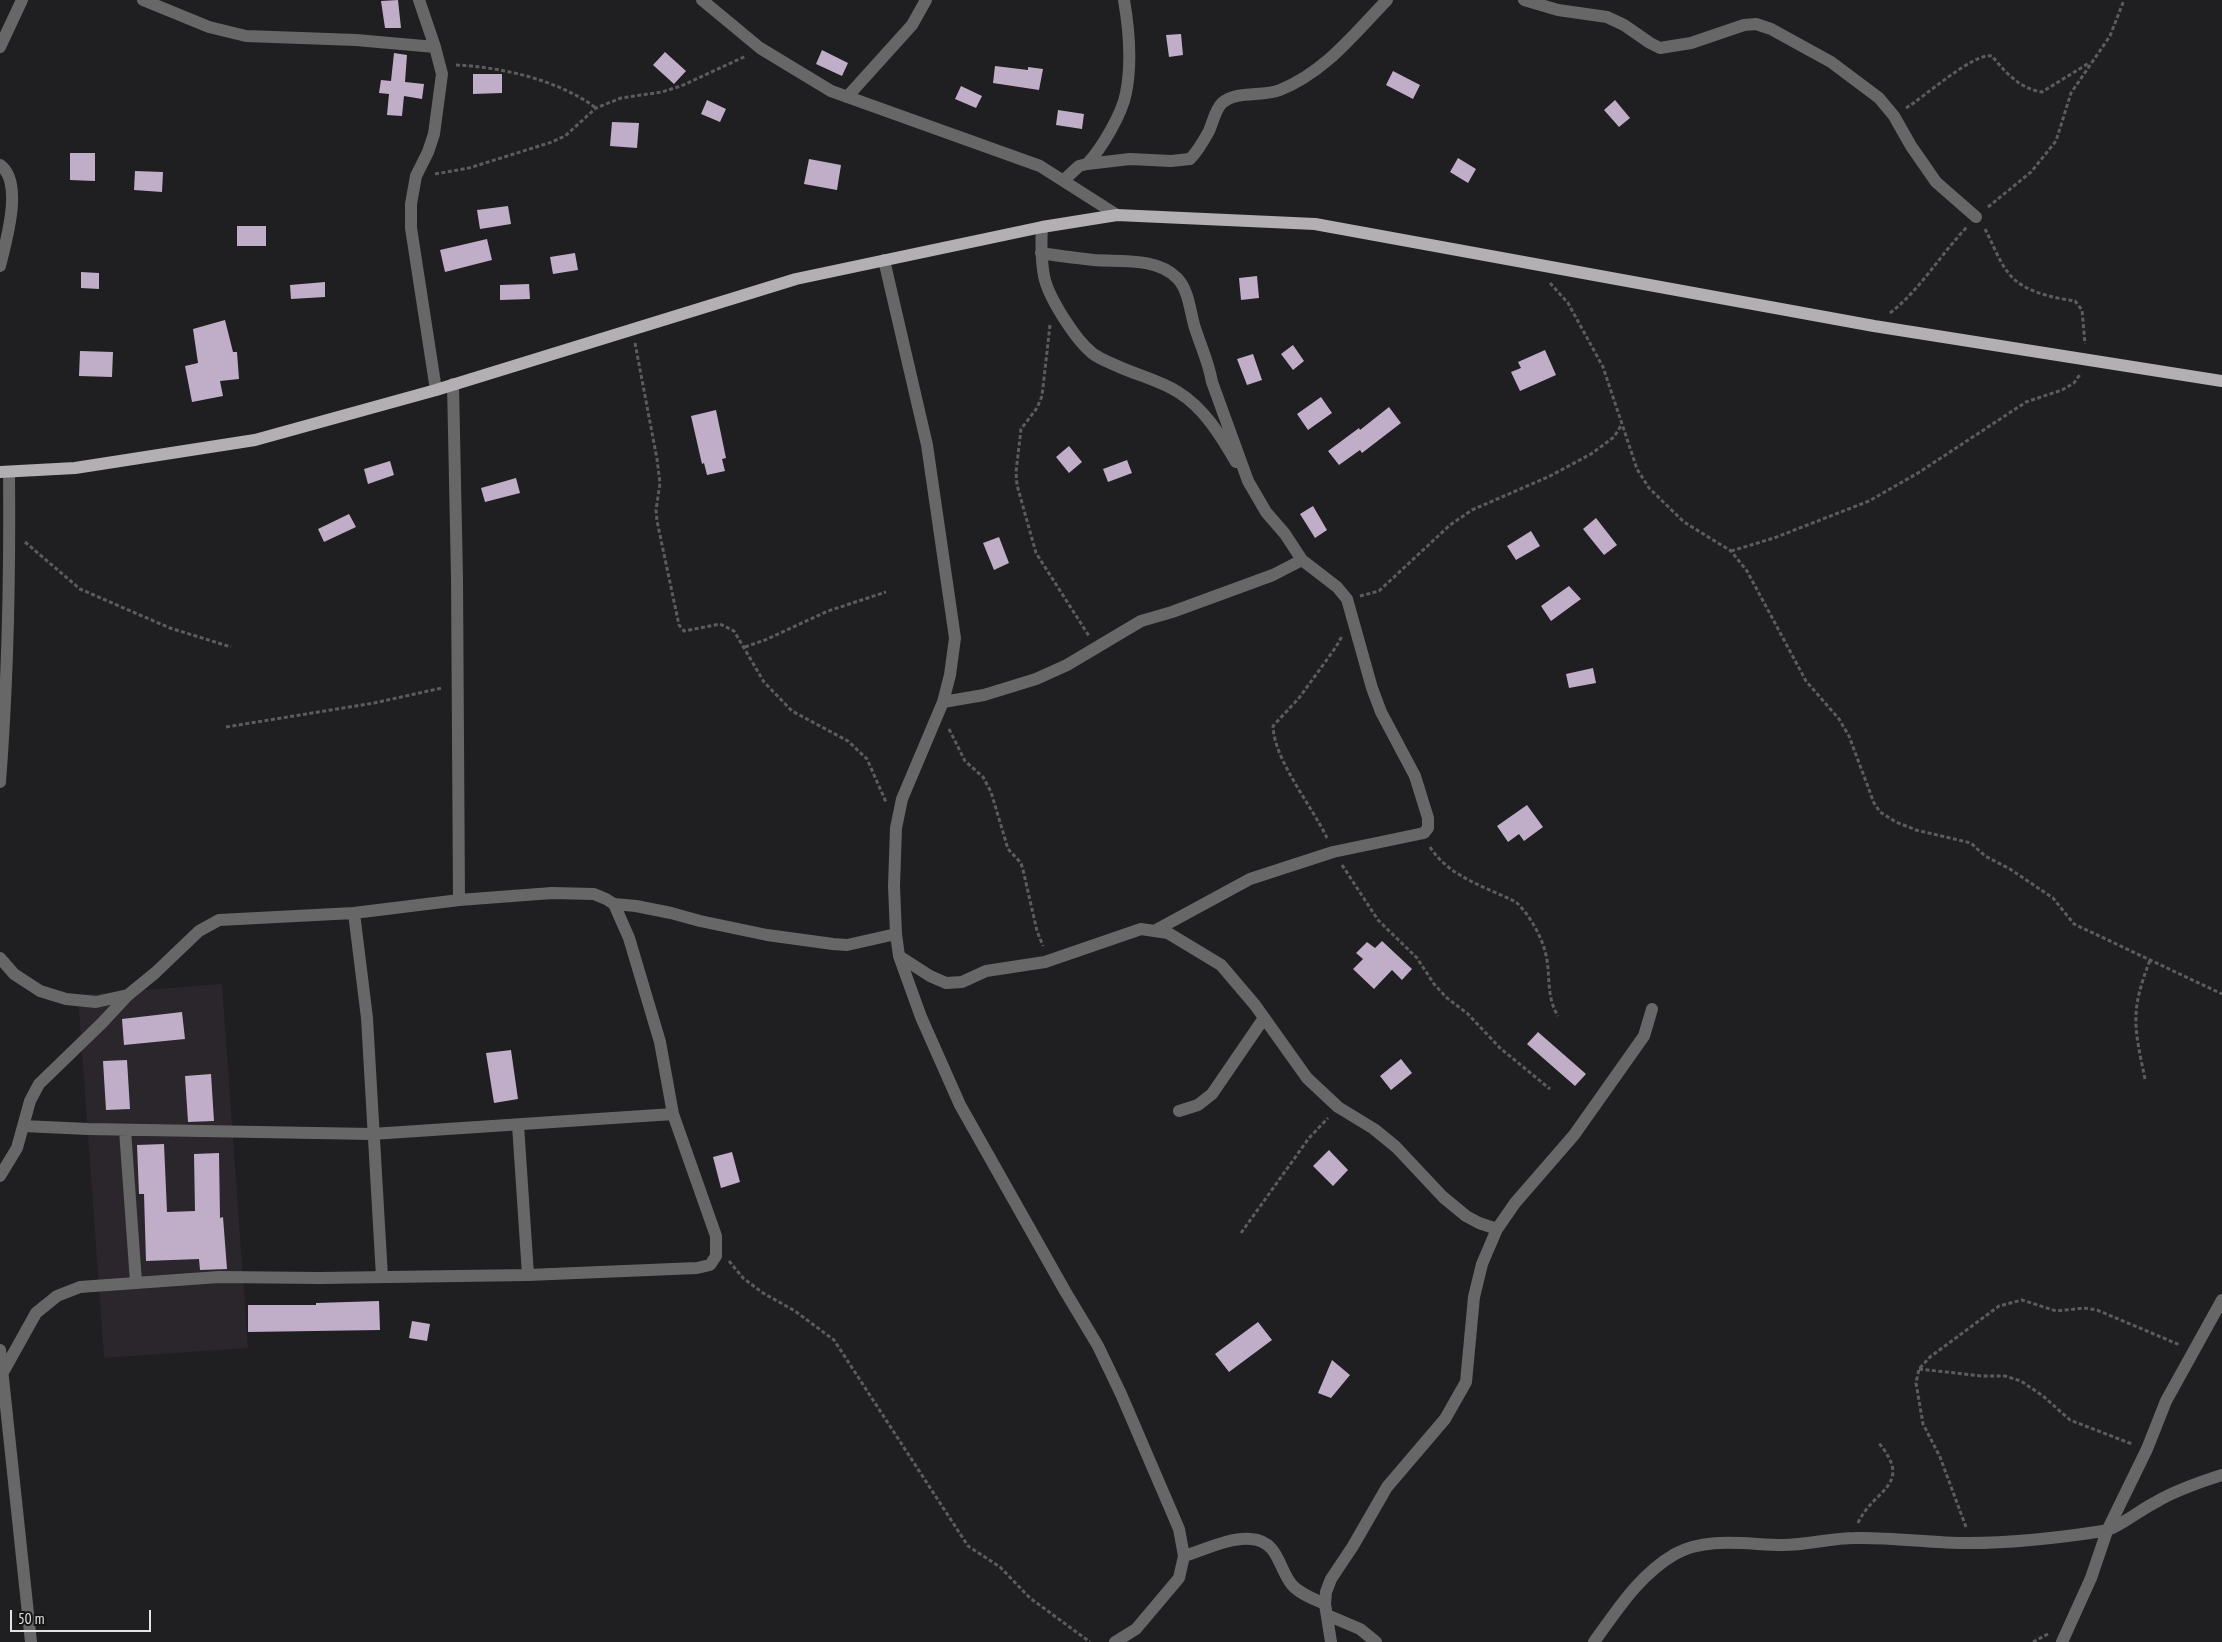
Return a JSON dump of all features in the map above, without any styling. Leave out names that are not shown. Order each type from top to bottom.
[{"type":"main road","points":[[5,472],[75,468],[255,440],[436,390],[796,280],[1042,227],[1117,215],[1315,224],[1874,326],[2222,381]]},
{"type":"street","points":[[0,47],[22,0]]},
{"type":"street","points":[[143,0],[209,27],[246,36],[356,40],[435,47]]},
{"type":"street","points":[[419,0],[442,74],[434,134],[428,152],[416,176],[411,204],[411,228],[436,390]]},
{"type":"street","points":[[702,0],[760,48],[831,91],[1040,166],[1117,215]]},
{"type":"street","points":[[847,97],[912,25],[926,0]]},
{"type":"street","points":[[1087,164],[1098,152],[1126,95],[1129,59],[1124,0]]},
{"type":"street","points":[[1064,180],[1079,166],[1087,164],[1130,159],[1171,162],[1190,159],[1208,132],[1220,105],[1229,99],[1245,95],[1265,94],[1305,79],[1348,42],[1386,0]]},
{"type":"street","points":[[1524,0],[1558,10],[1607,17],[1624,25],[1650,44],[1660,48],[1691,42],[1744,25],[1756,24],[1771,30],[1831,62],[1866,87],[1894,116],[1911,146],[1936,182],[1976,217]]},
{"type":"street","points":[[0,165],[4,168],[12,184],[12,196],[0,266]]},
{"type":"street","points":[[1042,227],[1041,253],[1044,278],[1052,300],[1077,336],[1092,353],[1116,366],[1179,392],[1204,414],[1222,438],[1266,512],[1302,560],[1336,587],[1347,599],[1372,688],[1381,712],[1415,776],[1428,818],[1428,828],[1424,833],[1333,852],[1250,879],[1156,930]]},
{"type":"street","points":[[1041,253],[1140,263],[1168,270],[1178,279],[1185,291],[1196,331],[1209,365],[1212,382],[1248,480]]},
{"type":"street","points":[[884,260],[927,445],[955,638],[950,674],[941,705],[902,799],[896,828],[894,886],[899,956],[920,1017],[960,1105],[1098,1346],[1122,1394],[1179,1529],[1184,1556],[1179,1578],[1165,1597],[1136,1629],[1115,1642]]},
{"type":"street","points":[[453,384],[458,684],[459,900]]},
{"type":"street","points":[[0,782],[6,703],[10,599],[10,529],[5,472]]},
{"type":"street","points":[[941,705],[984,695],[1036,679],[1067,665],[1141,621],[1172,612],[1273,575],[1302,560]]},
{"type":"street","points":[[0,1176],[18,1148],[30,1101],[39,1084],[102,1023],[128,994],[155,973],[199,930],[219,920],[354,914],[459,900],[552,893],[594,894],[614,904],[671,913],[768,935],[833,944],[847,945],[896,934]]},
{"type":"street","points":[[2,1374],[36,1313],[57,1296],[80,1287],[219,1277],[528,1275],[697,1268],[710,1264],[716,1256],[713,1226],[689,1165],[673,1114],[660,1042],[629,938],[614,904]]},
{"type":"street","points":[[354,914],[367,1018],[372,1134],[382,1277]]},
{"type":"street","points":[[899,956],[930,976],[946,983],[962,982],[986,971],[1052,959],[1141,929],[1156,930],[1176,936],[1221,965],[1264,1018],[1307,1078],[1338,1107],[1374,1129],[1396,1146],[1443,1197],[1466,1216],[1496,1229]]},
{"type":"street","points":[[0,958],[14,974],[40,991],[66,999],[96,1002],[128,994]]},
{"type":"street","points":[[1331,1642],[1326,1610],[1326,1592],[1331,1580],[1387,1487],[1445,1418],[1466,1382],[1474,1297],[1482,1264],[1496,1229],[1515,1203],[1574,1136],[1644,1036],[1652,1009]]},
{"type":"street","points":[[1179,1111],[1198,1105],[1212,1094],[1264,1018]]},
{"type":"street","points":[[23,1126],[125,1130],[372,1134],[673,1114]]},
{"type":"street","points":[[518,1125],[528,1275]]},
{"type":"street","points":[[125,1130],[136,1282]]},
{"type":"street","points":[[2062,1642],[2091,1578],[2107,1531],[2147,1449],[2166,1401],[2222,1300]]},
{"type":"street","points":[[0,1350],[31,1642]]},
{"type":"street","points":[[1594,1642],[1642,1579],[1676,1554],[1692,1548],[1724,1543],[1783,1545],[1852,1538],[2002,1543],[2107,1531],[2158,1500],[2222,1475]]},
{"type":"street","points":[[1184,1556],[1232,1541],[1251,1539],[1262,1542],[1274,1549],[1293,1586],[1326,1610],[1360,1629],[1376,1642]]},
{"type":"path","points":[[1874,326],[1905,302],[1947,248],[1976,217],[2031,172],[2048,153],[2056,140],[2071,93],[2110,36],[2124,0]]},
{"type":"path","points":[[416,176],[469,168],[552,142],[566,136],[596,108],[621,98],[662,92],[681,86],[726,67],[760,48]]},
{"type":"path","points":[[1894,116],[1970,62],[1983,56],[1992,56],[2014,80],[2042,92],[2091,62]]},
{"type":"path","points":[[440,64],[484,66],[516,72],[579,95],[596,108]]},
{"type":"path","points":[[1731,551],[1774,538],[1868,501],[1902,483],[1966,443],[2026,402],[2062,390],[2074,383],[2082,371],[2085,358],[2082,310],[2075,301],[2061,299],[2022,285],[2010,274],[1984,227],[1976,217]]},
{"type":"path","points":[[1533,264],[1568,303],[1584,330],[1603,367],[1637,469],[1649,488],[1684,522],[1731,551],[1748,571],[1806,681],[1839,719],[1849,736],[1874,803],[1880,812],[1916,830],[1971,843],[1985,856],[2010,869],[2053,898],[2074,924],[2222,994]]},
{"type":"path","points":[[1052,300],[1042,396],[1037,408],[1021,429],[1016,478],[1036,553],[1096,647]]},
{"type":"path","points":[[633,330],[657,459],[660,483],[657,521],[679,625],[684,631],[720,624],[734,631],[764,682],[792,711],[848,741],[867,759],[896,828]]},
{"type":"path","points":[[1347,599],[1379,590],[1450,525],[1472,510],[1550,476],[1591,454],[1614,438],[1622,424]]},
{"type":"path","points":[[10,529],[80,589],[162,624],[231,647]]},
{"type":"path","points":[[745,647],[765,640],[828,611],[886,592]]},
{"type":"path","points":[[1353,619],[1344,630],[1336,647],[1299,698],[1273,726],[1289,773],[1318,818],[1333,852],[1378,920],[1417,958],[1434,984],[1447,998],[1468,1014],[1500,1048],[1550,1089]]},
{"type":"path","points":[[226,727],[374,704],[458,684]]},
{"type":"path","points":[[941,705],[965,761],[983,777],[990,792],[1008,849],[1021,863],[1042,943],[1052,959]]},
{"type":"path","points":[[1424,833],[1438,860],[1455,872],[1516,902],[1523,909],[1545,947],[1552,1005],[1558,1016]]},
{"type":"path","points":[[2145,1078],[2134,1022],[2140,987],[2150,960]]},
{"type":"path","points":[[1242,1233],[1309,1138],[1338,1107]]},
{"type":"path","points":[[716,1246],[743,1278],[795,1311],[834,1340],[968,1546],[1000,1567],[1011,1576],[1030,1598],[1090,1642]]},
{"type":"path","points":[[1971,1543],[1940,1457],[1923,1424],[1916,1383],[1920,1369],[1930,1357],[1999,1306],[2022,1300],[2056,1311],[2084,1308],[2097,1310],[2194,1351]]},
{"type":"path","points":[[1920,1369],[1982,1376],[2005,1376],[2022,1381],[2043,1396],[2070,1420],[2147,1449]]},
{"type":"path","points":[[1852,1538],[1862,1514],[1889,1487],[1892,1477],[1890,1459],[1878,1442]]},
{"type":"shaded area","points":[[222,984],[248,1348],[104,1358],[78,995]]},
{"type":"building","points":[[398,0],[401,28],[385,28],[381,1]]},
{"type":"building","points":[[1181,34],[1183,55],[1169,57],[1166,35]]},
{"type":"building","points":[[822,50],[848,63],[842,76],[816,64]]},
{"type":"building","points":[[665,52],[686,71],[674,84],[653,65]]},
{"type":"building","points":[[394,53],[407,55],[405,82],[424,84],[422,99],[404,96],[402,116],[387,115],[389,94],[379,93],[381,80],[391,81]]},
{"type":"building","points":[[995,66],[1028,70],[1028,67],[1043,69],[1039,90],[993,83]]},
{"type":"building","points":[[1393,71],[1420,85],[1413,99],[1386,85]]},
{"type":"building","points":[[473,74],[502,74],[502,93],[473,94]]},
{"type":"building","points":[[961,86],[982,96],[976,108],[955,99]]},
{"type":"building","points":[[707,100],[726,109],[720,122],[701,114]]},
{"type":"building","points":[[1615,100],[1630,118],[1619,127],[1604,110]]},
{"type":"building","points":[[1058,110],[1084,114],[1082,129],[1056,125]]},
{"type":"building","points":[[612,122],[639,123],[637,148],[610,146]]},
{"type":"building","points":[[70,153],[95,153],[95,181],[70,180]]},
{"type":"building","points":[[1458,158],[1476,169],[1468,183],[1450,172]]},
{"type":"building","points":[[809,159],[841,165],[837,190],[804,184]]},
{"type":"building","points":[[135,171],[163,172],[162,192],[134,190]]},
{"type":"building","points":[[508,206],[511,224],[480,229],[477,210]]},
{"type":"building","points":[[237,226],[266,226],[266,246],[237,246]]},
{"type":"building","points":[[487,239],[492,260],[445,272],[440,250]]},
{"type":"building","points":[[575,253],[578,270],[553,274],[550,257]]},
{"type":"building","points":[[81,272],[99,273],[99,289],[81,288]]},
{"type":"building","points":[[1257,276],[1259,298],[1241,300],[1239,278]]},
{"type":"building","points":[[325,282],[325,297],[291,299],[290,285]]},
{"type":"building","points":[[529,284],[530,299],[500,300],[500,285]]},
{"type":"building","points":[[225,320],[233,352],[237,352],[239,379],[220,381],[223,396],[192,402],[185,366],[198,363],[193,329]]},
{"type":"building","points":[[1293,345],[1304,361],[1293,370],[1281,354]]},
{"type":"building","points":[[1545,350],[1556,375],[1520,391],[1511,372],[1521,368],[1518,362]]},
{"type":"building","points":[[80,351],[113,352],[112,377],[79,376]]},
{"type":"building","points":[[1253,354],[1262,380],[1247,385],[1237,359]]},
{"type":"building","points":[[1321,397],[1332,413],[1308,430],[1297,414]]},
{"type":"building","points":[[1389,407],[1401,423],[1362,453],[1360,450],[1339,465],[1328,451],[1359,428],[1360,430]]},
{"type":"building","points":[[716,410],[726,458],[722,459],[725,471],[707,475],[704,463],[702,464],[691,416]]},
{"type":"building","points":[[1069,446],[1082,462],[1069,473],[1056,457]]},
{"type":"building","points":[[1127,460],[1132,473],[1108,482],[1103,469]]},
{"type":"building","points":[[390,461],[394,475],[368,484],[364,469]]},
{"type":"building","points":[[516,478],[520,493],[485,502],[481,488]]},
{"type":"building","points":[[1313,506],[1327,530],[1315,538],[1300,514]]},
{"type":"building","points":[[349,514],[356,527],[324,542],[318,529]]},
{"type":"building","points":[[1596,518],[1617,545],[1604,555],[1583,529]]},
{"type":"building","points":[[1531,531],[1540,546],[1516,560],[1507,546]]},
{"type":"building","points":[[999,537],[1009,563],[994,570],[983,543]]},
{"type":"building","points":[[1569,586],[1581,599],[1551,621],[1541,606]]},
{"type":"building","points":[[1593,668],[1596,683],[1569,688],[1566,674]]},
{"type":"building","points":[[1527,805],[1543,827],[1524,841],[1519,834],[1508,842],[1497,826]]},
{"type":"building","points":[[1382,941],[1412,969],[1402,980],[1392,970],[1374,989],[1353,969],[1363,959],[1356,953],[1367,942],[1375,948]]},
{"type":"building","points":[[182,1012],[185,1039],[124,1045],[122,1019]]},
{"type":"building","points":[[1538,1032],[1586,1074],[1575,1086],[1527,1044]]},
{"type":"building","points":[[511,1050],[518,1099],[494,1103],[486,1053]]},
{"type":"building","points":[[1401,1059],[1412,1073],[1391,1090],[1380,1076]]},
{"type":"building","points":[[127,1060],[130,1109],[106,1110],[103,1061]]},
{"type":"building","points":[[211,1074],[214,1121],[188,1122],[185,1076]]},
{"type":"building","points":[[164,1144],[167,1212],[195,1211],[194,1154],[219,1153],[220,1218],[223,1217],[227,1269],[200,1270],[199,1259],[146,1261],[144,1194],[139,1194],[137,1145]]},
{"type":"building","points":[[1329,1150],[1348,1170],[1333,1186],[1313,1166]]},
{"type":"building","points":[[732,1152],[740,1182],[721,1188],[713,1157]]},
{"type":"building","points":[[379,1301],[380,1330],[248,1332],[248,1305],[316,1305],[316,1303]]},
{"type":"building","points":[[412,1321],[430,1324],[427,1341],[409,1338]]},
{"type":"building","points":[[1258,1322],[1272,1340],[1229,1372],[1215,1354]]},
{"type":"building","points":[[1332,1360],[1350,1375],[1331,1398],[1318,1393]]}]
